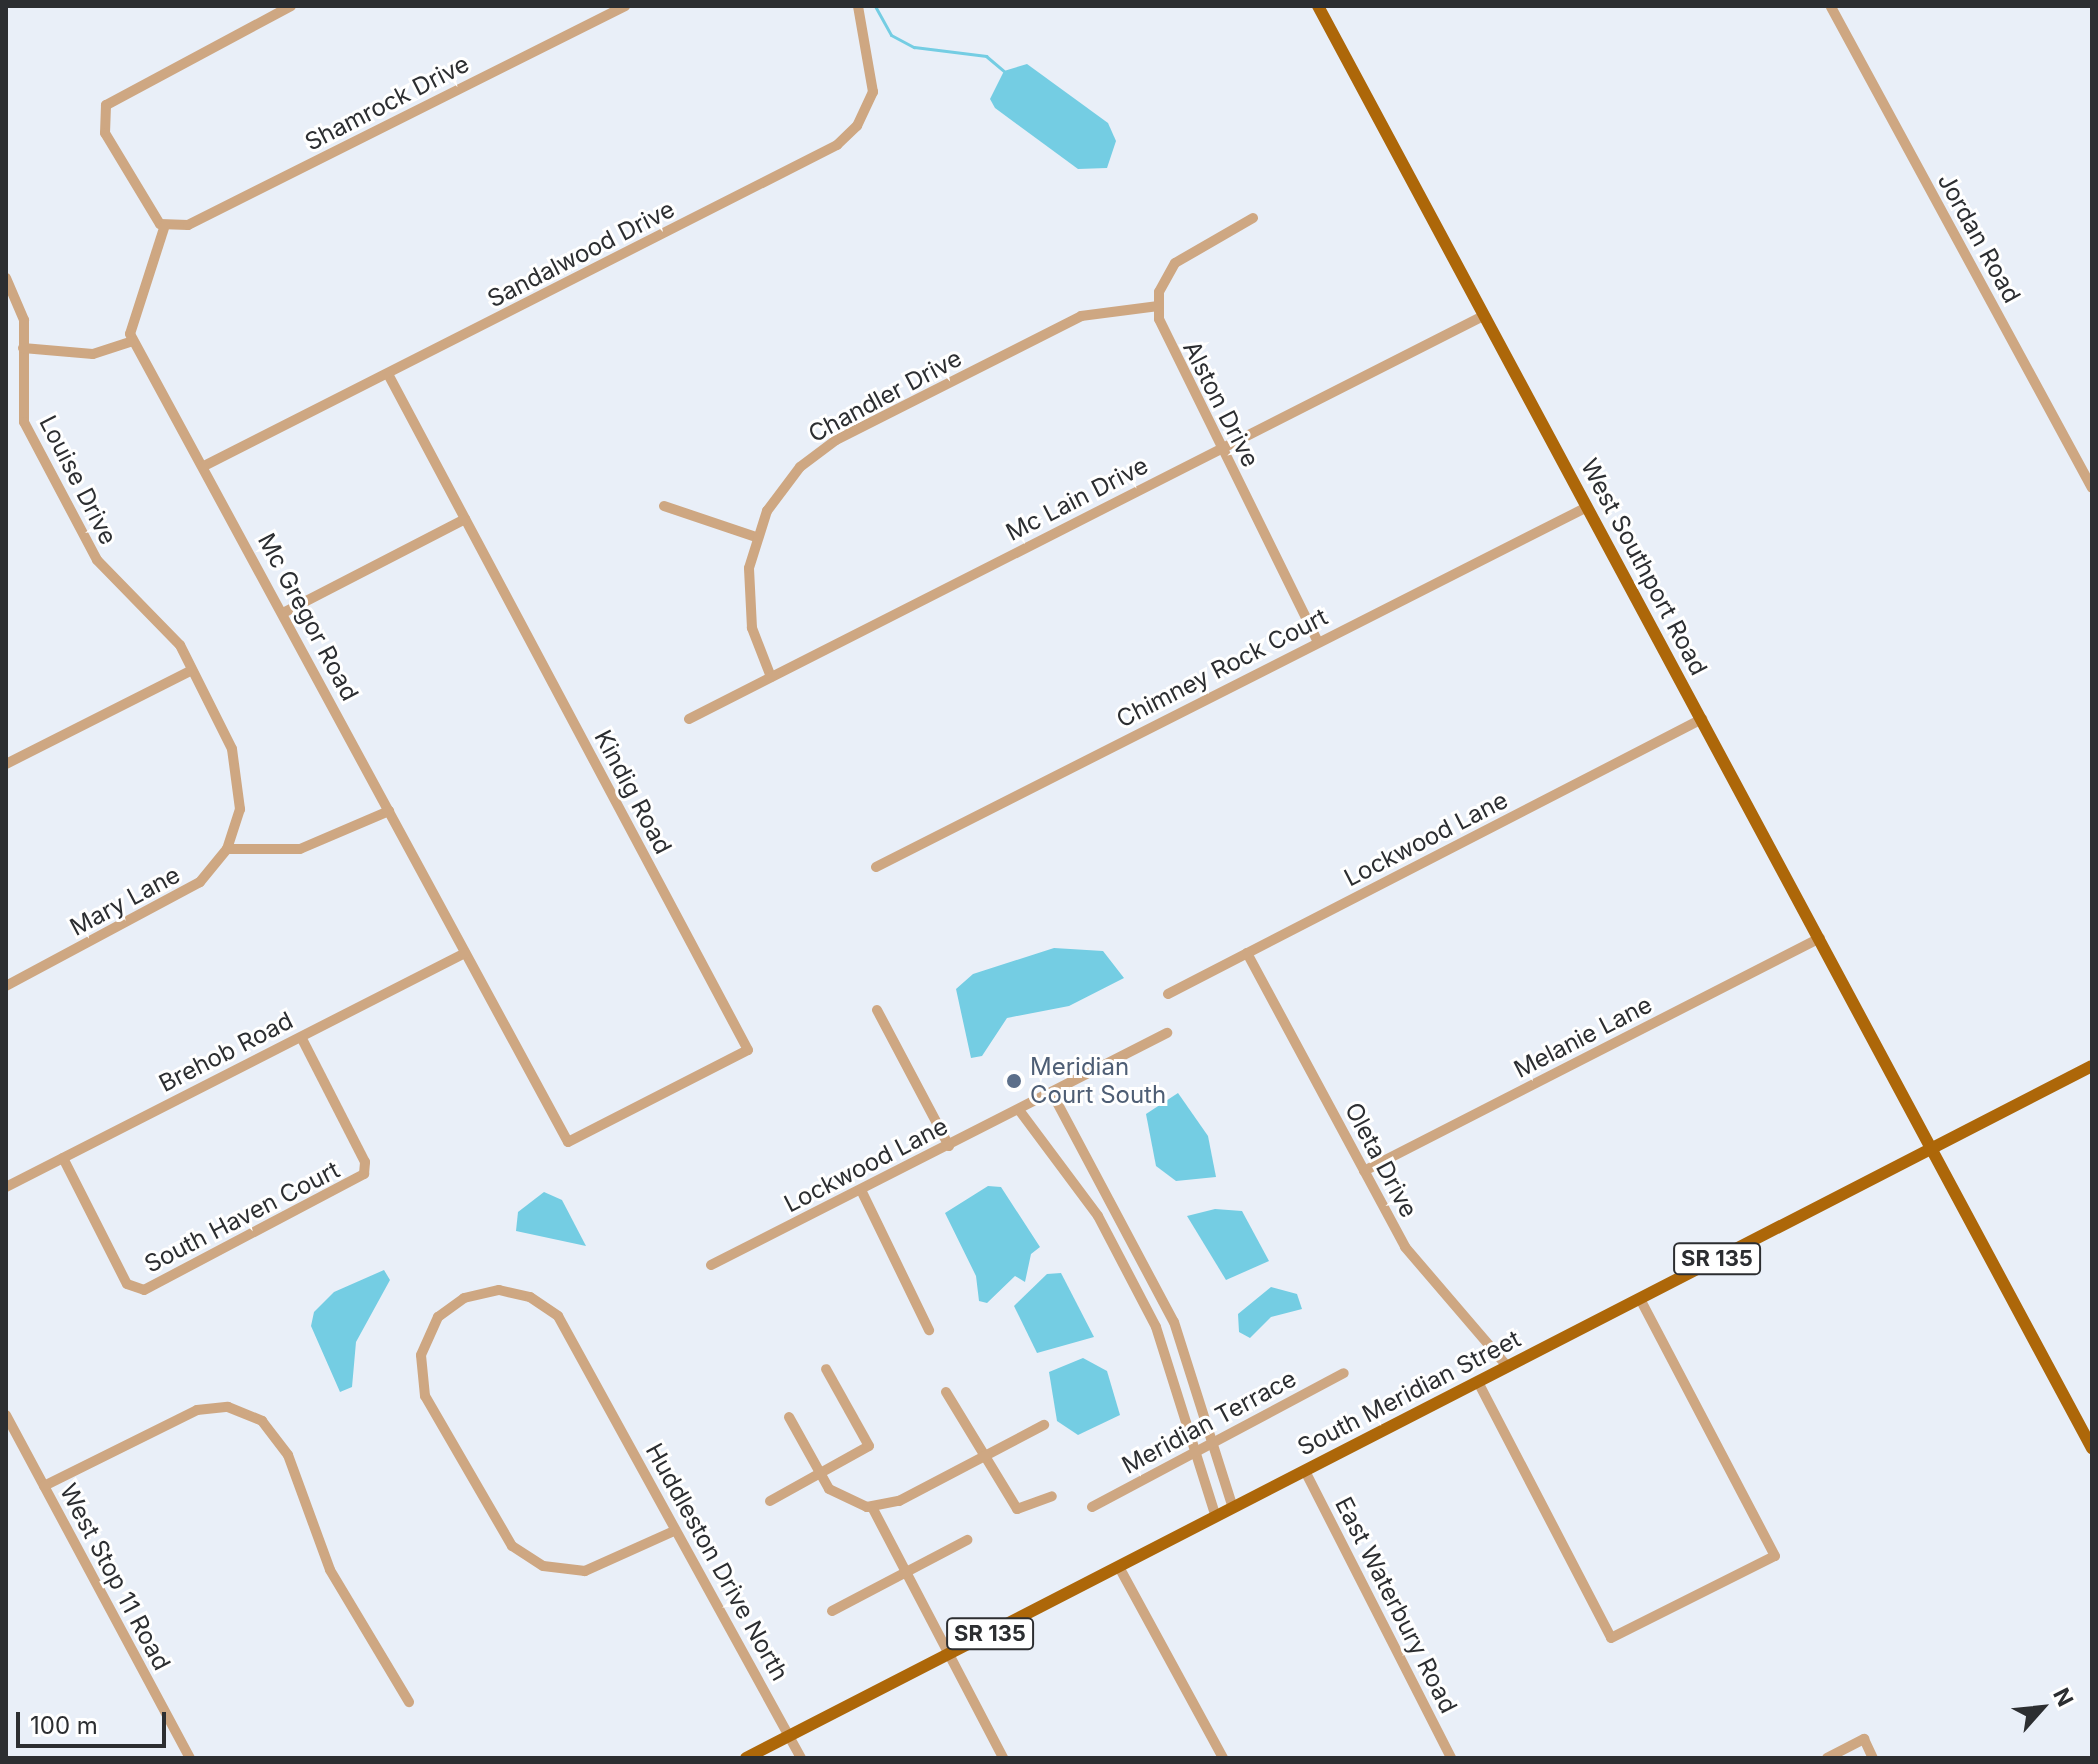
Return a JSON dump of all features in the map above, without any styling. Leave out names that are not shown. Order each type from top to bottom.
[{"type":"main road","name":"West Southport Road","points":[[1319,6],[1483,316],[1934,1148],[2092,1448]]},
{"type":"main road","name":"South Meridian Street","points":[[746,1758],[2092,1066]]},
{"type":"street","points":[[23,348],[93,354],[133,341],[165,225],[147,213],[105,133],[104,109],[120,92],[291,6]]},
{"type":"street","name":"Shamrock Drive","points":[[165,225],[188,225],[625,6]]},
{"type":"street","name":"Sandalwood Drive","points":[[204,466],[844,140],[862,118],[874,83],[858,6]]},
{"type":"street","name":"Jordan Road","points":[[1831,7],[2092,488]]},
{"type":"street","points":[[1158,306],[1178,259],[1253,218]]},
{"type":"street","name":"Louise Drive","points":[[6,278],[24,320],[19,399],[29,432],[97,560],[170,631],[192,670],[239,776],[240,809],[227,849]]},
{"type":"street","name":"Alston Drive","points":[[1158,306],[1162,332],[1318,642]]},
{"type":"street","name":"Chandler Drive","points":[[771,677],[748,596],[756,537],[784,484],[832,442],[1081,316],[1158,306]]},
{"type":"street","name":"Mc Lain Drive","points":[[689,719],[1483,316]]},
{"type":"street","name":"Mc Gregor Road","points":[[133,341],[204,466],[568,1142]]},
{"type":"street","name":"Kindig Road","points":[[388,374],[748,1050],[568,1142]]},
{"type":"street","points":[[664,506],[756,537]]},
{"type":"street","name":"Chimney Rock Court","points":[[876,867],[1587,507]]},
{"type":"street","points":[[283,613],[465,519]]},
{"type":"street","points":[[6,764],[192,670]]},
{"type":"street","name":"Lockwood Lane","points":[[1168,994],[1702,719]]},
{"type":"street","points":[[227,849],[300,849],[389,811]]},
{"type":"street","name":"Mary Lane","points":[[6,986],[181,896],[227,849]]},
{"type":"street","name":"Melanie Lane","points":[[1364,1171],[1820,938]]},
{"type":"street","name":"Brehob Road","points":[[6,1187],[465,953]]},
{"type":"street","name":"Oleta Drive","points":[[1247,953],[1413,1259],[1508,1367]]},
{"type":"street","points":[[877,1010],[949,1146]]},
{"type":"street","name":"Lockwood Lane","points":[[711,1265],[1167,1033]]},
{"type":"street","name":"South Haven Court","points":[[63,1158],[127,1284],[144,1290],[361,1177],[365,1162],[301,1037]]},
{"type":"street","points":[[1052,1093],[1174,1322],[1233,1508]]},
{"type":"street","points":[[1019,1110],[1098,1216],[1156,1327],[1216,1517]]},
{"type":"street","points":[[861,1190],[929,1330]]},
{"type":"street","name":"Huddleston Drive North","points":[[674,1531],[607,1565],[575,1571],[534,1562],[502,1536],[425,1396],[420,1368],[426,1337],[452,1304],[481,1292],[522,1294],[558,1316],[801,1758]]},
{"type":"street","points":[[1478,1382],[1611,1638],[1775,1556],[1640,1299]]},
{"type":"street","points":[[770,1501],[869,1446],[826,1369]]},
{"type":"street","name":"Meridian Terrace","points":[[1092,1507],[1344,1373]]},
{"type":"street","points":[[946,1392],[1019,1511],[1052,1496]]},
{"type":"street","points":[[44,1486],[197,1410],[228,1407],[262,1421],[288,1455],[330,1570],[409,1702]]},
{"type":"street","name":"West Stop 11 Road","points":[[6,1415],[190,1758]]},
{"type":"street","points":[[789,1417],[819,1474],[840,1498],[872,1507],[1044,1425]]},
{"type":"street","name":"East Waterbury Road","points":[[1305,1471],[1451,1758]]},
{"type":"street","points":[[872,1507],[946,1656],[1003,1758]]},
{"type":"street","points":[[832,1611],[967,1540]]},
{"type":"street","points":[[1119,1567],[1223,1758]]},
{"type":"street","points":[[1827,1758],[1864,1739],[1873,1758]]},
{"type":"water","points":[[1027,64],[1108,123],[1116,141],[1107,168],[1078,169],[995,108],[990,99],[1004,71]]},
{"type":"water","points":[[1054,948],[1103,951],[1124,978],[1069,1006],[1007,1018],[982,1056],[971,1058],[956,989],[973,974]]},
{"type":"water","points":[[1178,1093],[1208,1136],[1216,1177],[1176,1181],[1156,1166],[1146,1114]]},
{"type":"water","points":[[988,1186],[1001,1187],[1040,1247],[1031,1254],[1025,1282],[1015,1276],[987,1303],[979,1301],[976,1276],[945,1213]]},
{"type":"water","points":[[544,1192],[562,1200],[586,1246],[516,1231],[518,1212]]},
{"type":"water","points":[[1215,1209],[1242,1211],[1269,1261],[1226,1280],[1187,1216]]},
{"type":"water","points":[[384,1270],[390,1280],[356,1342],[352,1387],[340,1392],[311,1326],[314,1312],[334,1292]]},
{"type":"water","points":[[1061,1273],[1094,1337],[1037,1353],[1014,1306],[1047,1274]]},
{"type":"water","points":[[1271,1287],[1297,1294],[1302,1309],[1271,1317],[1250,1338],[1239,1332],[1238,1314]]},
{"type":"water","points":[[1083,1358],[1107,1371],[1120,1415],[1078,1435],[1057,1421],[1049,1372]]},
{"type":"waterway","points":[[875,6],[891,35],[914,47],[986,56],[1004,71]]},
{"type":"place","name":"Meridian Court South","points":[[1014,1081]]}]
